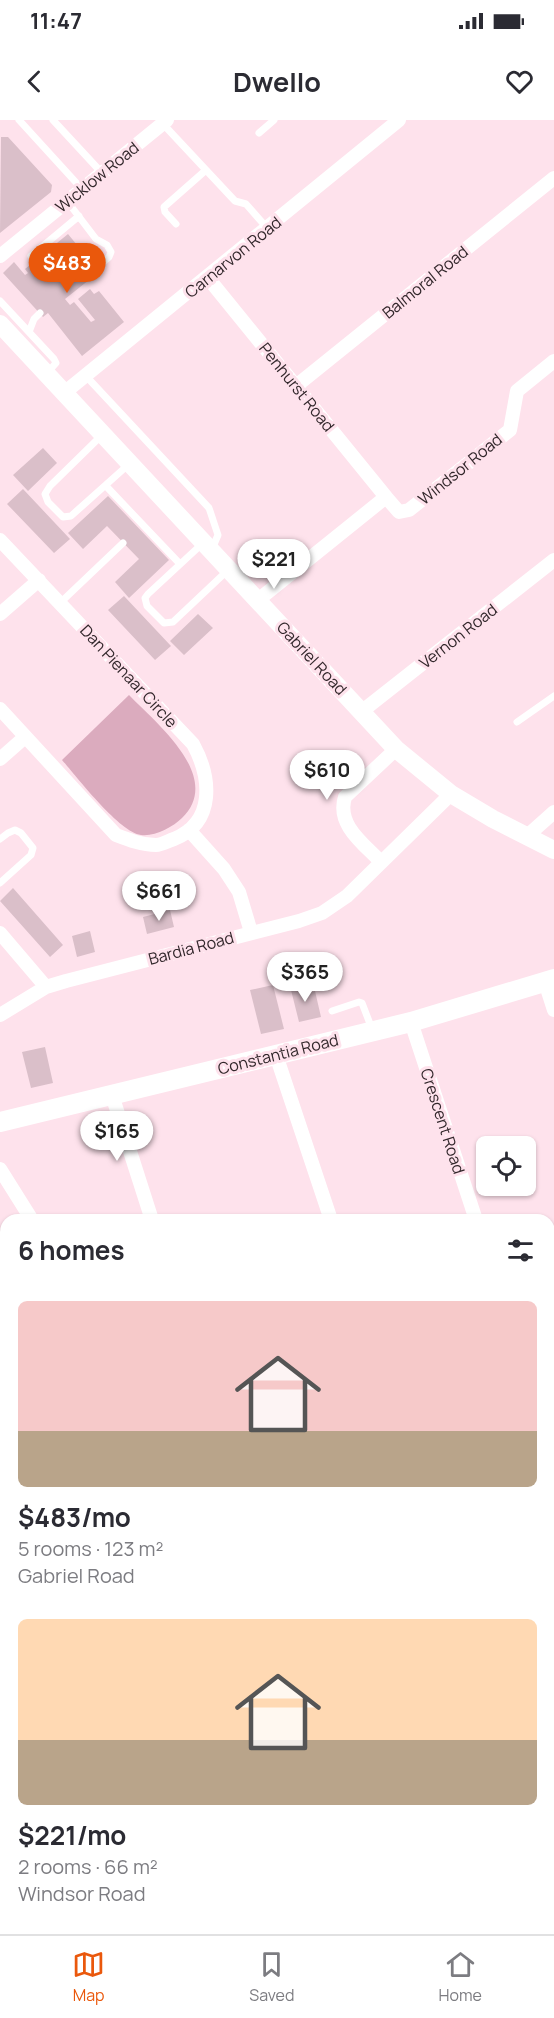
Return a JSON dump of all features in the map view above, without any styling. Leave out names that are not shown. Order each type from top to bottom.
[{"type":"main road","name":"Constantia Road","points":[[0,1122],[411,1022],[550,980]]},
{"type":"street","name":"Carnarvon Road","points":[[64,393],[208,278],[399,120]]},
{"type":"street","name":"Wicklow Road","points":[[0,256],[165,122]]},
{"type":"street","name":"Balmoral Road","points":[[296,386],[554,178]]},
{"type":"street","name":"Penhurst Road","points":[[208,278],[386,497]]},
{"type":"street","name":"Gabriel Road","points":[[0,324],[396,749],[452,794],[526,837],[554,850]]},
{"type":"street","name":"Windsor Road","points":[[386,497],[399,512],[409,510],[510,430],[517,391],[554,361]]},
{"type":"street","points":[[258,600],[386,497]]},
{"type":"street","name":"Dan Pienaar Circle","points":[[0,540],[193,744],[203,762],[207,791],[206,801],[197,820],[189,830]]},
{"type":"street","name":"Vernon Road","points":[[361,712],[554,560]]},
{"type":"street","points":[[0,614],[39,580]]},
{"type":"street","points":[[0,709],[116,835],[136,842],[159,845],[189,830],[236,886],[251,932]]},
{"type":"street","points":[[0,759],[25,738]]},
{"type":"street","points":[[381,862],[349,828],[344,819],[343,804],[345,797],[396,749]]},
{"type":"street","name":"Bardia Road","points":[[0,1015],[46,987],[300,921],[322,913],[347,896],[452,794]]},
{"type":"street","points":[[526,837],[554,812]]},
{"type":"street","points":[[0,933],[46,987]]},
{"type":"street","points":[[550,980],[554,1010]]},
{"type":"street","name":"Crescent Road","points":[[411,1022],[474,1214]]},
{"type":"street","points":[[276,1055],[329,1214]]},
{"type":"street","points":[[112,1095],[150,1214]]},
{"type":"street","points":[[0,1169],[28,1214]]},
{"type":"lane","points":[[19,120],[82,189]]},
{"type":"lane","points":[[53,120],[102,173]]},
{"type":"lane","points":[[259,132],[274,120]]},
{"type":"lane","points":[[165,122],[235,201],[246,204],[268,229]]},
{"type":"lane","points":[[176,224],[165,212],[164,207],[206,170]]},
{"type":"lane","points":[[67,201],[96,238],[110,249],[111,255],[96,268]]},
{"type":"lane","points":[[31,256],[80,216]]},
{"type":"lane","points":[[0,301],[56,361],[47,374]]},
{"type":"lane","points":[[29,332],[34,319],[40,313]]},
{"type":"lane","points":[[85,375],[209,508],[218,535],[208,546],[180,564],[145,598],[147,606],[164,624],[173,622],[229,570]]},
{"type":"lane","points":[[103,434],[50,486],[45,494],[48,502],[63,517],[74,515],[130,463]]},
{"type":"lane","points":[[106,486],[140,526],[180,564]]},
{"type":"lane","points":[[60,603],[123,543]]},
{"type":"lane","points":[[517,722],[554,696]]},
{"type":"lane","points":[[0,839],[8,832],[15,830],[21,833],[33,848],[31,855],[0,883]]},
{"type":"lane","points":[[332,1011],[362,1003],[373,1031]]},
{"type":"shaded area","points":[[129,695],[169,735],[191,768],[195,785],[193,802],[182,818],[168,828],[146,835],[132,832],[121,824],[99,803],[62,760]]},
{"type":"building","points":[[1,137],[8,137],[52,185],[51,192],[0,233]]},
{"type":"building","points":[[68,234],[99,272],[65,299],[70,305],[74,302],[91,322],[95,320],[78,299],[90,289],[94,294],[99,291],[124,322],[82,356],[48,313],[43,317],[3,273],[14,262],[25,275],[28,273],[25,269]]},
{"type":"building","points":[[43,448],[57,463],[28,491],[13,475]]},
{"type":"building","points":[[23,489],[70,539],[54,553],[7,504]]},
{"type":"building","points":[[108,496],[169,560],[129,598],[115,582],[139,559],[107,526],[83,549],[68,533]]},
{"type":"building","points":[[124,596],[171,646],[155,660],[108,610]]},
{"type":"building","points":[[198,614],[213,628],[184,655],[170,641]]},
{"type":"building","points":[[13,888],[63,945],[50,957],[0,901]]},
{"type":"building","points":[[170,910],[174,927],[147,934],[143,917]]},
{"type":"building","points":[[90,931],[95,952],[77,957],[72,936]]},
{"type":"building","points":[[300,980],[303,994],[315,991],[321,1017],[299,1022],[289,982]]},
{"type":"building","points":[[273,985],[284,1029],[261,1034],[250,990]]},
{"type":"building","points":[[45,1047],[53,1083],[31,1088],[22,1052]]}]
